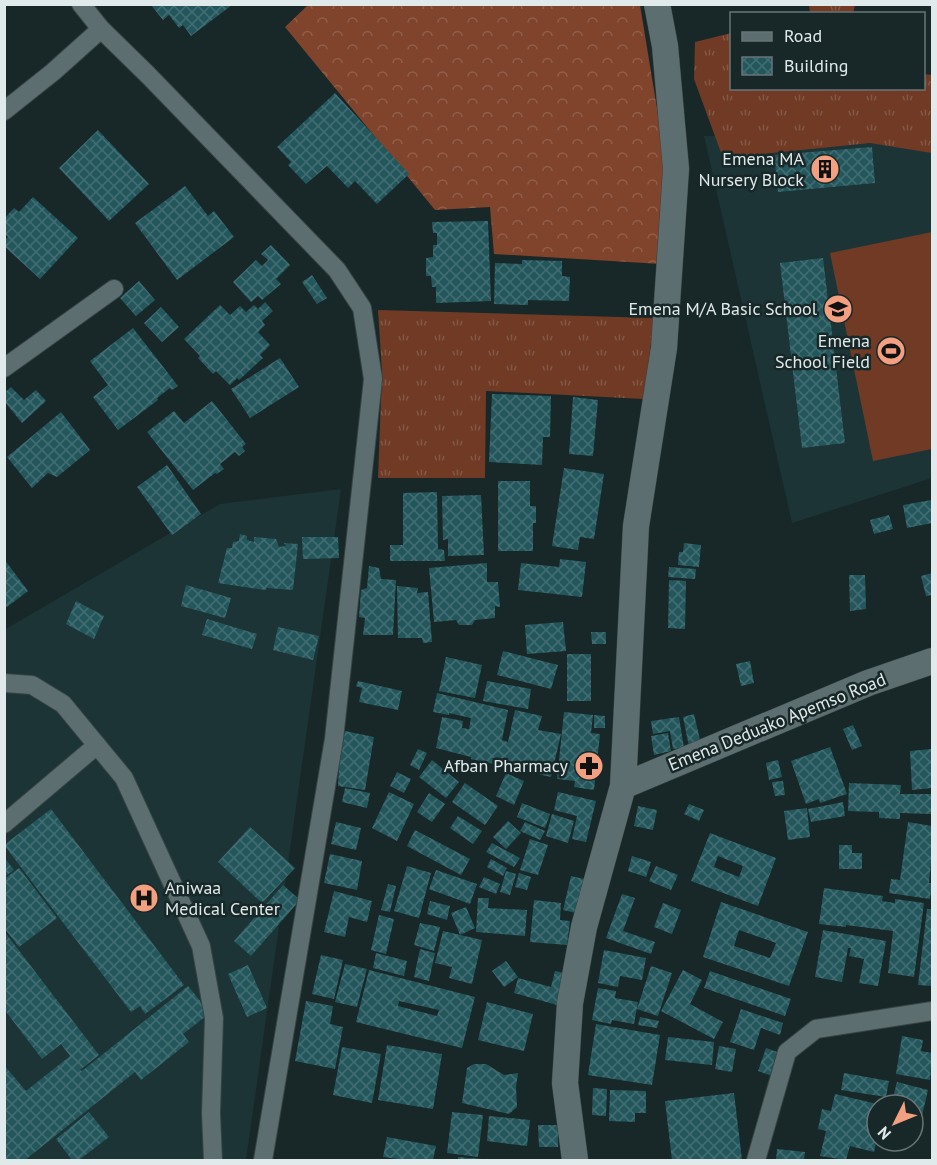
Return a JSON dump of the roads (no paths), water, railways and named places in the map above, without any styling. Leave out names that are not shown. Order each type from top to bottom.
[{"type":"street","points":[[81,4],[101,29],[337,270],[362,308],[373,379],[334,739],[263,1161]]},
{"type":"street","points":[[575,1161],[565,1083],[570,1003],[584,927],[623,786],[636,526],[664,348],[676,169],[665,46],[657,4]]},
{"type":"street","points":[[4,111],[53,72],[101,29]]},
{"type":"street","points":[[4,368],[114,289]]},
{"type":"street","name":"Emena Deduako Apemso Road","points":[[623,786],[868,683],[933,660]]},
{"type":"street","points":[[4,683],[32,685],[63,704],[124,778],[201,946],[214,1018],[213,1161]]},
{"type":"street","points":[[4,825],[97,745]]},
{"type":"street","points":[[756,1161],[787,1052],[816,1029],[933,1011]]},
{"type":"place","name":"Emena MA Nursery Block","points":[[825,169]]},
{"type":"place","name":"Emena M/A Basic School","points":[[838,309]]},
{"type":"place","name":"Emena School Field","points":[[891,351]]},
{"type":"place","name":"Afban Pharmacy","points":[[589,766]]},
{"type":"place","name":"Aniwaa Medical Center","points":[[144,898]]}]
